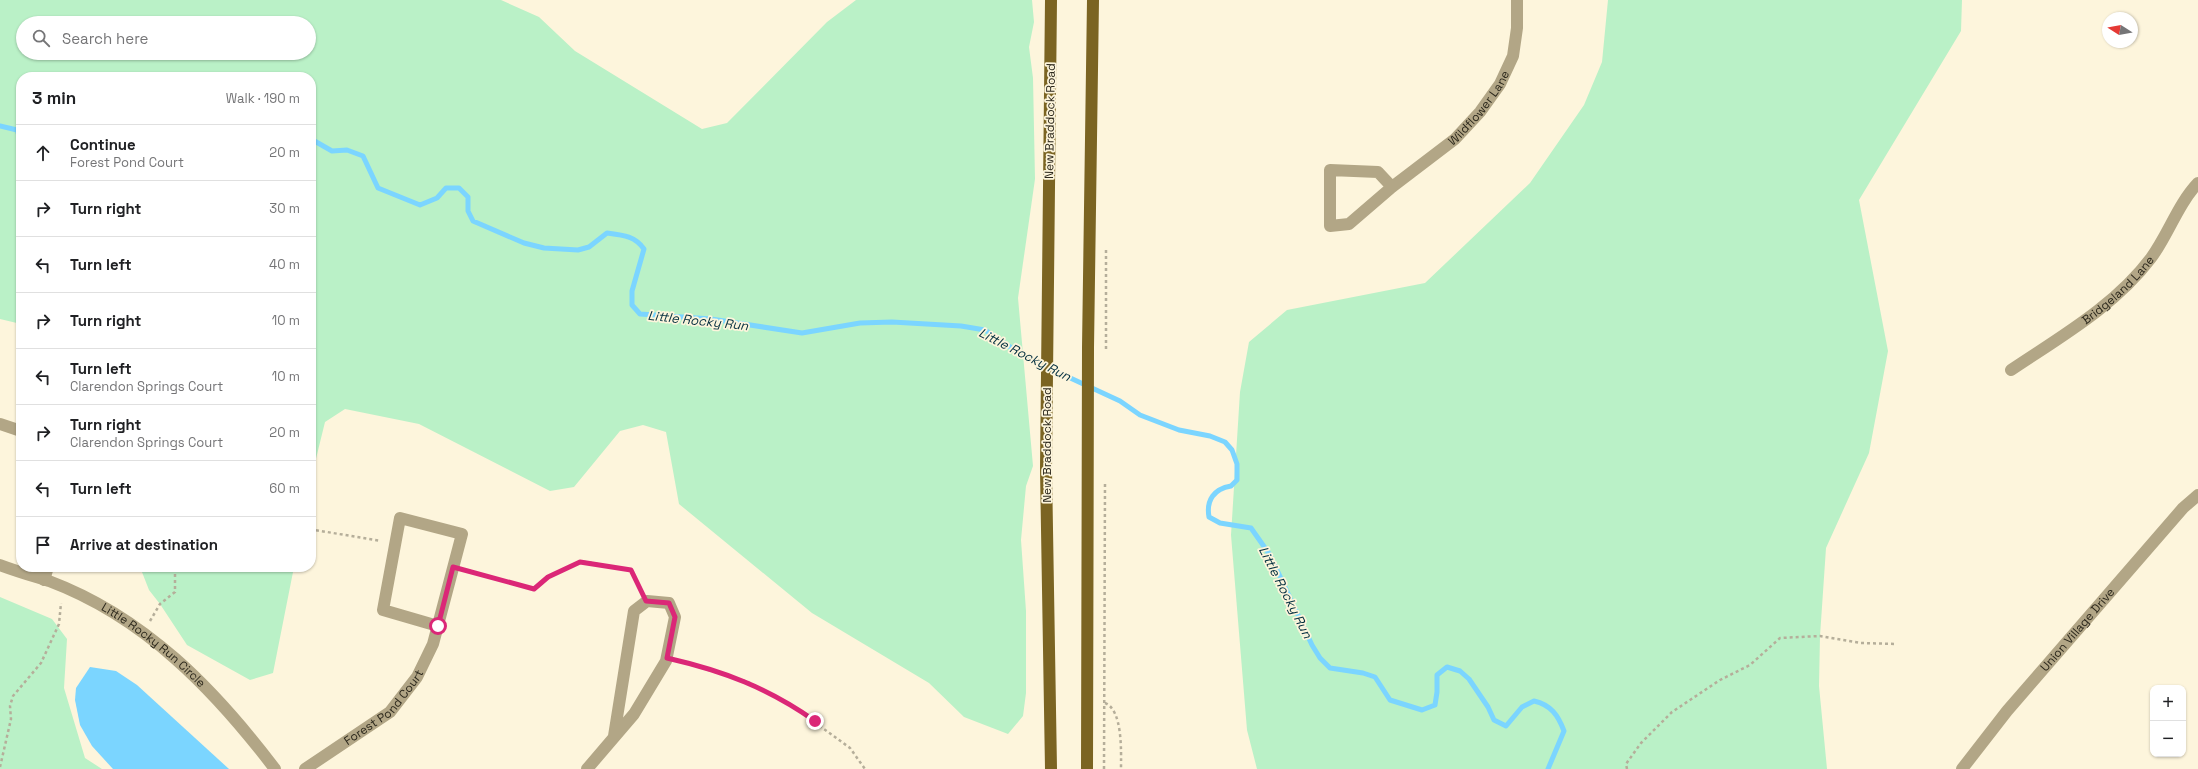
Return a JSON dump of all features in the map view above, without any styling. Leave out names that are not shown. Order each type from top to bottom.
[{"type":"main road","name":"New Braddock Road","points":[[1051,0],[1046,469],[1051,769]]},
{"type":"main road","points":[[1087,769],[1088,348],[1093,0]]},
{"type":"street","name":"Wildflower Lane","points":[[1392,187],[1378,172],[1330,170],[1330,226],[1349,224],[1392,187],[1454,139],[1480,112],[1500,84],[1513,56],[1517,28],[1517,0]]},
{"type":"street","name":"Bridgeland Lane","points":[[2011,370],[2094,313],[2131,281],[2151,258],[2168,233],[2185,201],[2198,183]]},
{"type":"street","points":[[0,424],[16,429]]},
{"type":"street","name":"Union Village Drive","points":[[1962,769],[2007,711],[2183,508],[2198,495]]},
{"type":"street","name":"Forest Pond Court","points":[[305,769],[390,712],[417,677],[433,644],[438,626],[453,567],[462,534],[400,518],[383,610],[438,626]]},
{"type":"street","name":"Little Rocky Run Circle","points":[[0,565],[16,570]]},
{"type":"street","name":"Little Rocky Run Circle","points":[[21,572],[44,580],[99,606],[142,633],[178,660],[203,683],[239,722],[276,769]]},
{"type":"street","points":[[44,580],[46,572]]},
{"type":"street","points":[[587,769],[634,714],[667,658],[675,617],[669,603],[646,601],[634,611],[614,736]]},
{"type":"path","points":[[1104,769],[1105,483]]},
{"type":"path","points":[[316,530],[395,544]]},
{"type":"path","points":[[453,567],[534,589],[548,577],[580,562],[586,562],[631,570],[646,601]]},
{"type":"path","points":[[142,633],[160,604],[175,592],[175,572]]},
{"type":"path","points":[[0,767],[11,719],[10,706],[13,696],[41,663],[45,656],[59,624],[60,606],[67,590]]},
{"type":"path","points":[[1627,769],[1626,764],[1642,743],[1672,712],[1720,680],[1750,665],[1780,638],[1820,636],[1861,642],[1896,644]]},
{"type":"path","points":[[667,658],[691,663],[748,682],[791,705],[850,748],[865,769]]},
{"type":"path","points":[[1105,703],[1111,706],[1115,713],[1119,728],[1121,769]]},
{"type":"green space","points":[[0,0],[501,0],[539,17],[575,51],[702,129],[727,123],[827,22],[856,0],[1032,0],[1034,22],[1029,47],[1033,78],[1035,179],[1018,298],[1033,466],[1026,486],[1021,540],[1026,611],[1026,693],[1023,716],[1008,734],[964,717],[929,683],[812,613],[679,504],[666,432],[643,425],[620,431],[574,487],[550,491],[419,424],[345,409],[325,422],[316,459],[316,72],[16,72],[16,323],[0,319]]},
{"type":"green space","points":[[1608,0],[1962,0],[1961,31],[1859,200],[1888,351],[1869,453],[1826,548],[1820,636],[1819,686],[1827,769],[1257,769],[1247,730],[1231,535],[1240,392],[1249,342],[1287,310],[1425,283],[1530,183],[1584,105],[1602,62]]},
{"type":"green space","points":[[142,572],[293,572],[273,673],[250,680],[187,645],[149,590]]},
{"type":"green space","points":[[0,597],[52,619],[67,639],[64,688],[85,758],[102,769],[0,769]]},
{"type":"water","points":[[90,667],[116,671],[137,685],[229,769],[113,769],[92,746],[80,725],[75,700],[76,688]]},
{"type":"waterway","name":"Little Rocky Run","points":[[0,126],[16,130]]},
{"type":"waterway","name":"Little Rocky Run","points":[[316,142],[332,151],[347,150],[363,156],[378,188],[420,205],[437,198],[446,188],[459,188],[468,197],[468,211],[473,221],[524,243],[544,248],[578,250],[589,247],[607,233],[623,236],[637,241],[644,249],[632,291],[632,305],[640,314],[711,319],[802,333],[860,323],[892,322],[961,326],[985,330],[1025,357],[1120,401],[1140,415],[1179,430],[1210,436],[1225,442],[1232,450],[1237,464],[1237,480],[1231,486],[1225,487],[1212,496],[1208,511],[1209,517],[1220,523],[1251,528],[1270,555],[1312,645],[1320,658],[1330,668],[1363,673],[1375,677],[1390,700],[1422,710],[1435,705],[1437,675],[1447,667],[1460,671],[1469,679],[1488,707],[1494,720],[1506,726],[1522,707],[1534,701],[1545,705],[1559,720],[1564,731],[1548,769]]},
{"type":"route","points":[[438,626],[453,567],[534,589],[548,577],[580,562],[631,570],[646,601],[669,603],[675,617],[667,658],[691,663],[748,682],[791,705],[815,721]]}]
